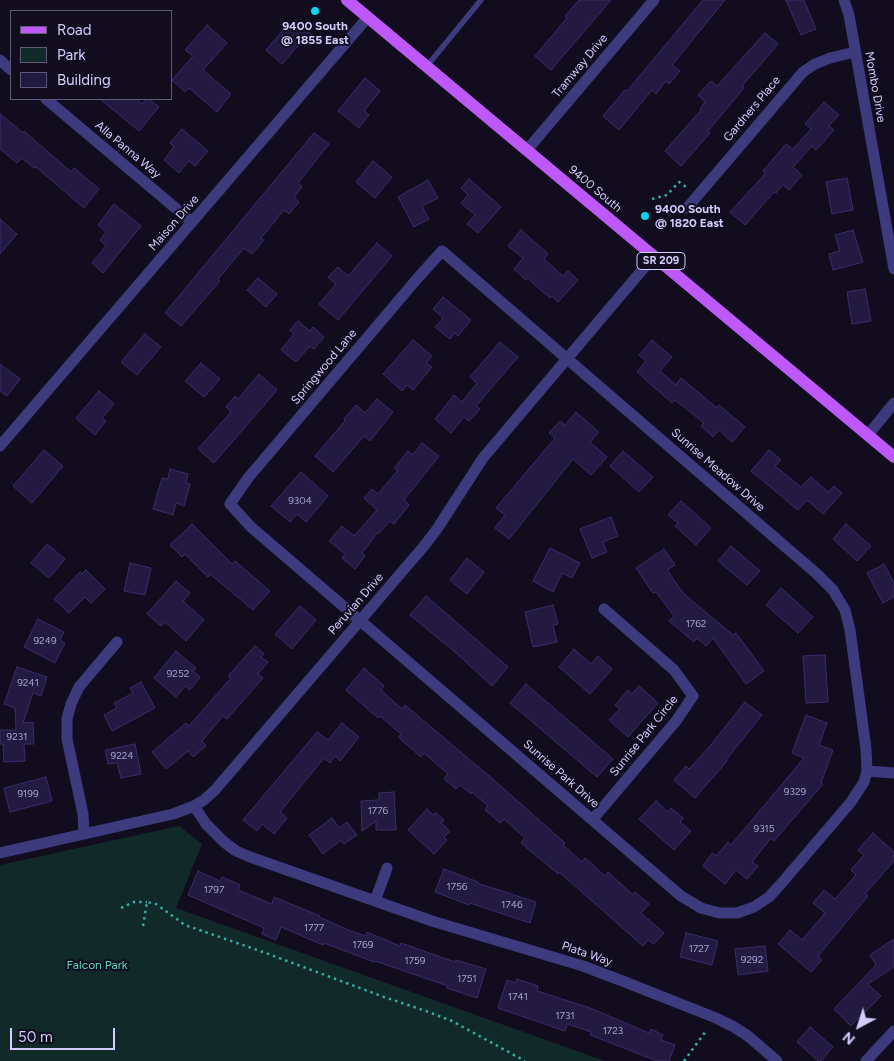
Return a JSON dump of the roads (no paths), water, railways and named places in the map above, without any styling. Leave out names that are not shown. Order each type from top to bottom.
[{"type":"main road","name":"9400 South","points":[[347,0],[894,457]]},
{"type":"street","name":"Tramway Drive","points":[[527,150],[654,0]]},
{"type":"street","name":"Mombo Drive","points":[[844,0],[849,15],[894,268]]},
{"type":"street","name":"Maison Drive","points":[[2,441],[368,17]]},
{"type":"street","name":"Gardners Place","points":[[686,208],[803,72],[830,58],[855,52]]},
{"type":"street","points":[[0,60],[10,69]]},
{"type":"street","name":"Alla Panna Way","points":[[47,100],[192,222]]},
{"type":"street","name":"Sunrise Meadow Drive","points":[[442,251],[818,574],[833,590],[845,610],[850,630],[866,749],[867,771]]},
{"type":"street","name":"Springwood Lane","points":[[230,504],[248,478],[442,251]]},
{"type":"street","name":"Peruvian Drive","points":[[0,853],[173,814],[194,806],[215,790],[424,546],[483,458],[654,256]]},
{"type":"street","points":[[868,435],[894,403]]},
{"type":"street","name":"Sunrise Park Drive","points":[[230,504],[251,527],[681,896],[701,908],[718,913],[737,913],[754,907],[769,897],[858,792],[864,782],[867,771]]},
{"type":"street","name":"Sunrise Park Circle","points":[[593,819],[676,721],[694,696],[674,670],[604,609]]},
{"type":"street","points":[[84,834],[83,814],[67,739],[67,719],[71,704],[79,687],[117,642]]},
{"type":"street","points":[[867,771],[894,773]]},
{"type":"street","name":"Plata Way","points":[[194,806],[212,831],[236,851],[432,921],[582,966],[698,1010],[741,1031],[777,1061]]},
{"type":"street","points":[[375,900],[387,868]]},
{"type":"street","points":[[866,1061],[894,1031]]},
{"type":"lane","points":[[427,66],[481,0]]},
{"type":"place","name":"9400 South @ 1855 East","points":[[315,11]]},
{"type":"place","name":"9400 South @ 1820 East","points":[[645,216]]},
{"type":"park label","name":"Falcon Park","points":[[97,965]]}]
